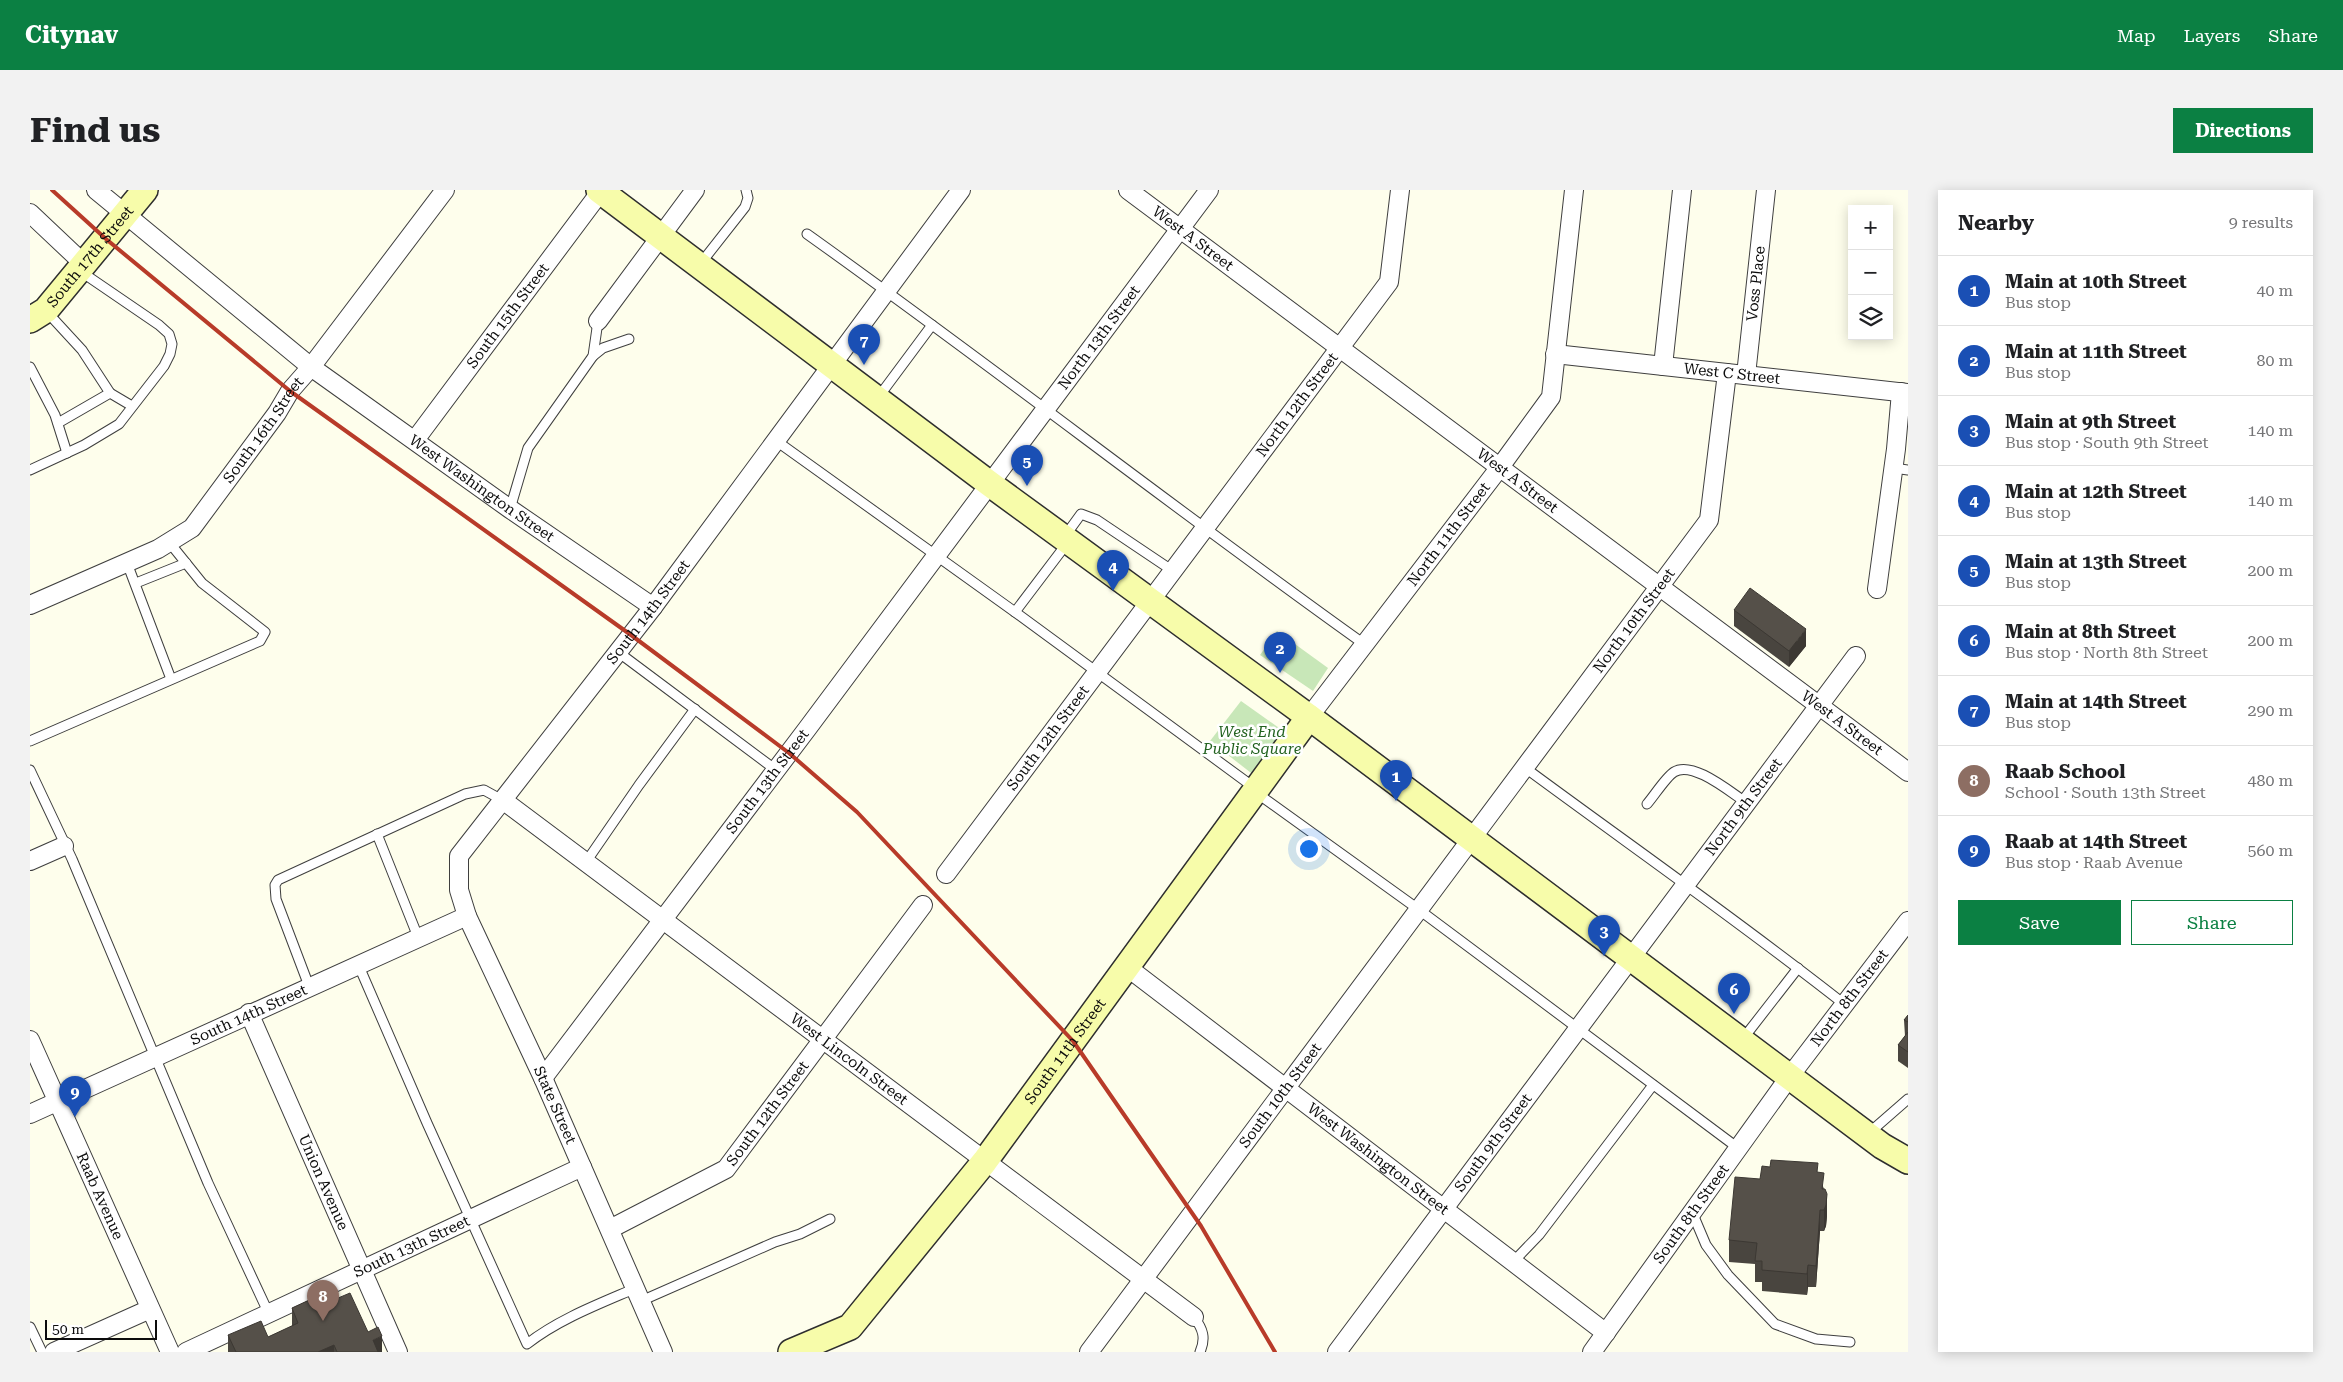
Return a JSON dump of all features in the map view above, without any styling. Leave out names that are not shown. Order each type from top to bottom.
[{"type":"main road","name":"South 17th Street","points":[[38,315],[83,268],[145,190]]},
{"type":"main road","points":[[600,191],[990,484],[1308,716],[1867,1135],[1907,1159]]},
{"type":"main road","name":"South 11th Street","points":[[791,1352],[850,1327],[985,1162],[1308,716]]},
{"type":"street","name":"West Washington Street","points":[[96,190],[311,367],[510,509],[653,607]]},
{"type":"street","name":"South 16th Street","points":[[30,605],[127,563],[192,528],[277,413],[290,391],[311,367],[444,190]]},
{"type":"street","points":[[598,321],[695,190]]},
{"type":"street","name":"South 14th Street","points":[[459,856],[504,801],[653,607],[775,439],[961,190]]},
{"type":"street","name":"West A Street","points":[[1128,190],[1908,772]]},
{"type":"street","name":"North 13th Street","points":[[990,484],[1209,190]]},
{"type":"street","name":"North 12th Street","points":[[1150,602],[1389,282],[1400,190]]},
{"type":"street","name":"North 11th Street","points":[[1308,716],[1500,467],[1551,397],[1574,190]]},
{"type":"street","points":[[1663,366],[1682,190]]},
{"type":"street","name":"Voss Place","points":[[1746,375],[1766,190]]},
{"type":"street","name":"South 15th Street","points":[[415,440],[600,191]]},
{"type":"street","points":[[30,214],[83,268]]},
{"type":"street","name":"West C Street","points":[[1555,354],[1905,393]]},
{"type":"street","name":"North 10th Street","points":[[1471,838],[1709,520],[1727,373]]},
{"type":"street","points":[[1877,589],[1901,469],[1905,393]]},
{"type":"street","name":"South 13th Street","points":[[543,1078],[990,484]]},
{"type":"street","name":"South 12th Street","points":[[946,874],[1150,602]]},
{"type":"street","name":"North 9th Street","points":[[1631,958],[1856,656]]},
{"type":"street","name":"West Lincoln Street","points":[[504,801],[1194,1317]]},
{"type":"street","name":"South 10th Street","points":[[1089,1352],[1471,838]]},
{"type":"street","points":[[30,861],[64,846]]},
{"type":"street","name":"State Street","points":[[459,856],[459,890],[467,916],[543,1078],[663,1352]]},
{"type":"street","name":"South 12th Street","points":[[610,1229],[726,1169],[923,905]]},
{"type":"street","name":"South 14th Street","points":[[30,1114],[249,1013],[467,916]]},
{"type":"street","name":"North 8th Street","points":[[1790,1076],[1908,921]]},
{"type":"street","name":"South 9th Street","points":[[1338,1352],[1631,958]]},
{"type":"street","name":"West Washington Street","points":[[1128,967],[1606,1333]]},
{"type":"street","name":"Union Avenue","points":[[249,1013],[398,1352]]},
{"type":"street","name":"Raab Avenue","points":[[30,1040],[170,1352]]},
{"type":"street","name":"South 8th Street","points":[[1592,1352],[1790,1076]]},
{"type":"street","name":"South 13th Street","points":[[186,1352],[582,1167]]},
{"type":"street","points":[[54,1352],[150,1309]]},
{"type":"lane","points":[[698,266],[745,207],[748,198],[746,190]]},
{"type":"lane","points":[[807,234],[886,290],[1364,644]]},
{"type":"lane","points":[[30,470],[67,453],[119,424],[164,366],[170,354],[172,344],[169,334],[160,325],[83,268]]},
{"type":"lane","points":[[38,315],[82,350],[110,393],[132,406]]},
{"type":"lane","points":[[593,356],[598,321]]},
{"type":"lane","points":[[877,399],[932,325]]},
{"type":"lane","points":[[510,509],[528,448],[593,356],[604,348],[629,338]]},
{"type":"lane","points":[[30,367],[55,415],[67,453]]},
{"type":"lane","points":[[58,423],[110,393]]},
{"type":"lane","points":[[775,439],[1248,783],[1254,791],[1418,909],[1738,1148]]},
{"type":"lane","points":[[1015,612],[1066,540],[1081,514],[1097,520],[1173,572]]},
{"type":"lane","points":[[30,741],[260,641],[265,632],[202,583],[169,542]]},
{"type":"lane","points":[[127,563],[171,679]]},
{"type":"lane","points":[[136,583],[186,563]]},
{"type":"lane","points":[[618,652],[776,770]]},
{"type":"lane","points":[[586,862],[639,785],[695,710]]},
{"type":"lane","points":[[1524,767],[1686,885],[1844,1004]]},
{"type":"lane","points":[[1647,804],[1674,772],[1686,769],[1698,772],[1746,803]]},
{"type":"lane","points":[[30,770],[64,846],[72,859],[208,1183],[269,1314]]},
{"type":"lane","points":[[309,986],[276,899],[275,885],[278,880],[465,794],[484,790],[504,801]]},
{"type":"lane","points":[[377,834],[418,937]]},
{"type":"lane","points":[[358,964],[427,1123],[529,1348],[540,1334],[592,1306],[638,1295],[800,1234],[830,1218]]},
{"type":"lane","points":[[1741,1040],[1798,968]]},
{"type":"lane","points":[[1513,1262],[1539,1235],[1653,1085]]},
{"type":"lane","points":[[1867,1135],[1908,1099]]},
{"type":"lane","points":[[1692,1212],[1706,1244],[1728,1275],[1775,1324],[1816,1339],[1850,1342]]},
{"type":"lane","points":[[1194,1317],[1203,1329],[1204,1344],[1200,1352]]},
{"type":"lane","points":[[30,1327],[42,1352]]},
{"type":"green space","name":"West End Public Square","points":[[1277,631],[1328,668],[1313,691],[1260,655]]},
{"type":"green space","name":"West End Public Square","points":[[1241,701],[1292,737],[1255,776],[1210,741]]},
{"type":"building","points":[[1750,588],[1806,629],[1789,651],[1734,610]]},
{"type":"building","points":[[1908,1032],[1908,1052],[1898,1045]]},
{"type":"building","points":[[1771,1160],[1818,1163],[1817,1172],[1824,1173],[1822,1189],[1825,1189],[1827,1194],[1824,1210],[1820,1210],[1816,1266],[1808,1265],[1807,1274],[1762,1270],[1762,1261],[1755,1261],[1757,1243],[1729,1240],[1735,1177],[1760,1179],[1762,1166],[1770,1167]]},
{"type":"building","points":[[325,1289],[331,1301],[350,1293],[368,1332],[378,1327],[382,1336],[373,1340],[378,1352],[337,1352],[334,1345],[318,1352],[236,1352],[228,1335],[261,1321],[268,1337],[298,1323],[292,1308],[320,1295],[318,1292]]},
{"type":"railway","points":[[52,190],[106,239],[290,391],[631,635],[789,753],[857,812],[1073,1041],[1201,1226],[1275,1352]]},
{"type":"place","name":"Main at 14th Street","points":[[864,365]]},
{"type":"place","name":"Main at 13th Street","points":[[1027,486]]},
{"type":"place","name":"Main at 12th Street","points":[[1113,591]]},
{"type":"place","name":"Main at 11th Street","points":[[1280,673]]},
{"type":"place","name":"Main at 10th Street","points":[[1396,801]]},
{"type":"place","name":"Main at 9th Street","points":[[1604,956]]},
{"type":"place","name":"Main at 8th Street","points":[[1734,1014]]},
{"type":"place","name":"Raab at 14th Street","points":[[75,1117]]},
{"type":"place","name":"Raab School","points":[[323,1321]]}]
